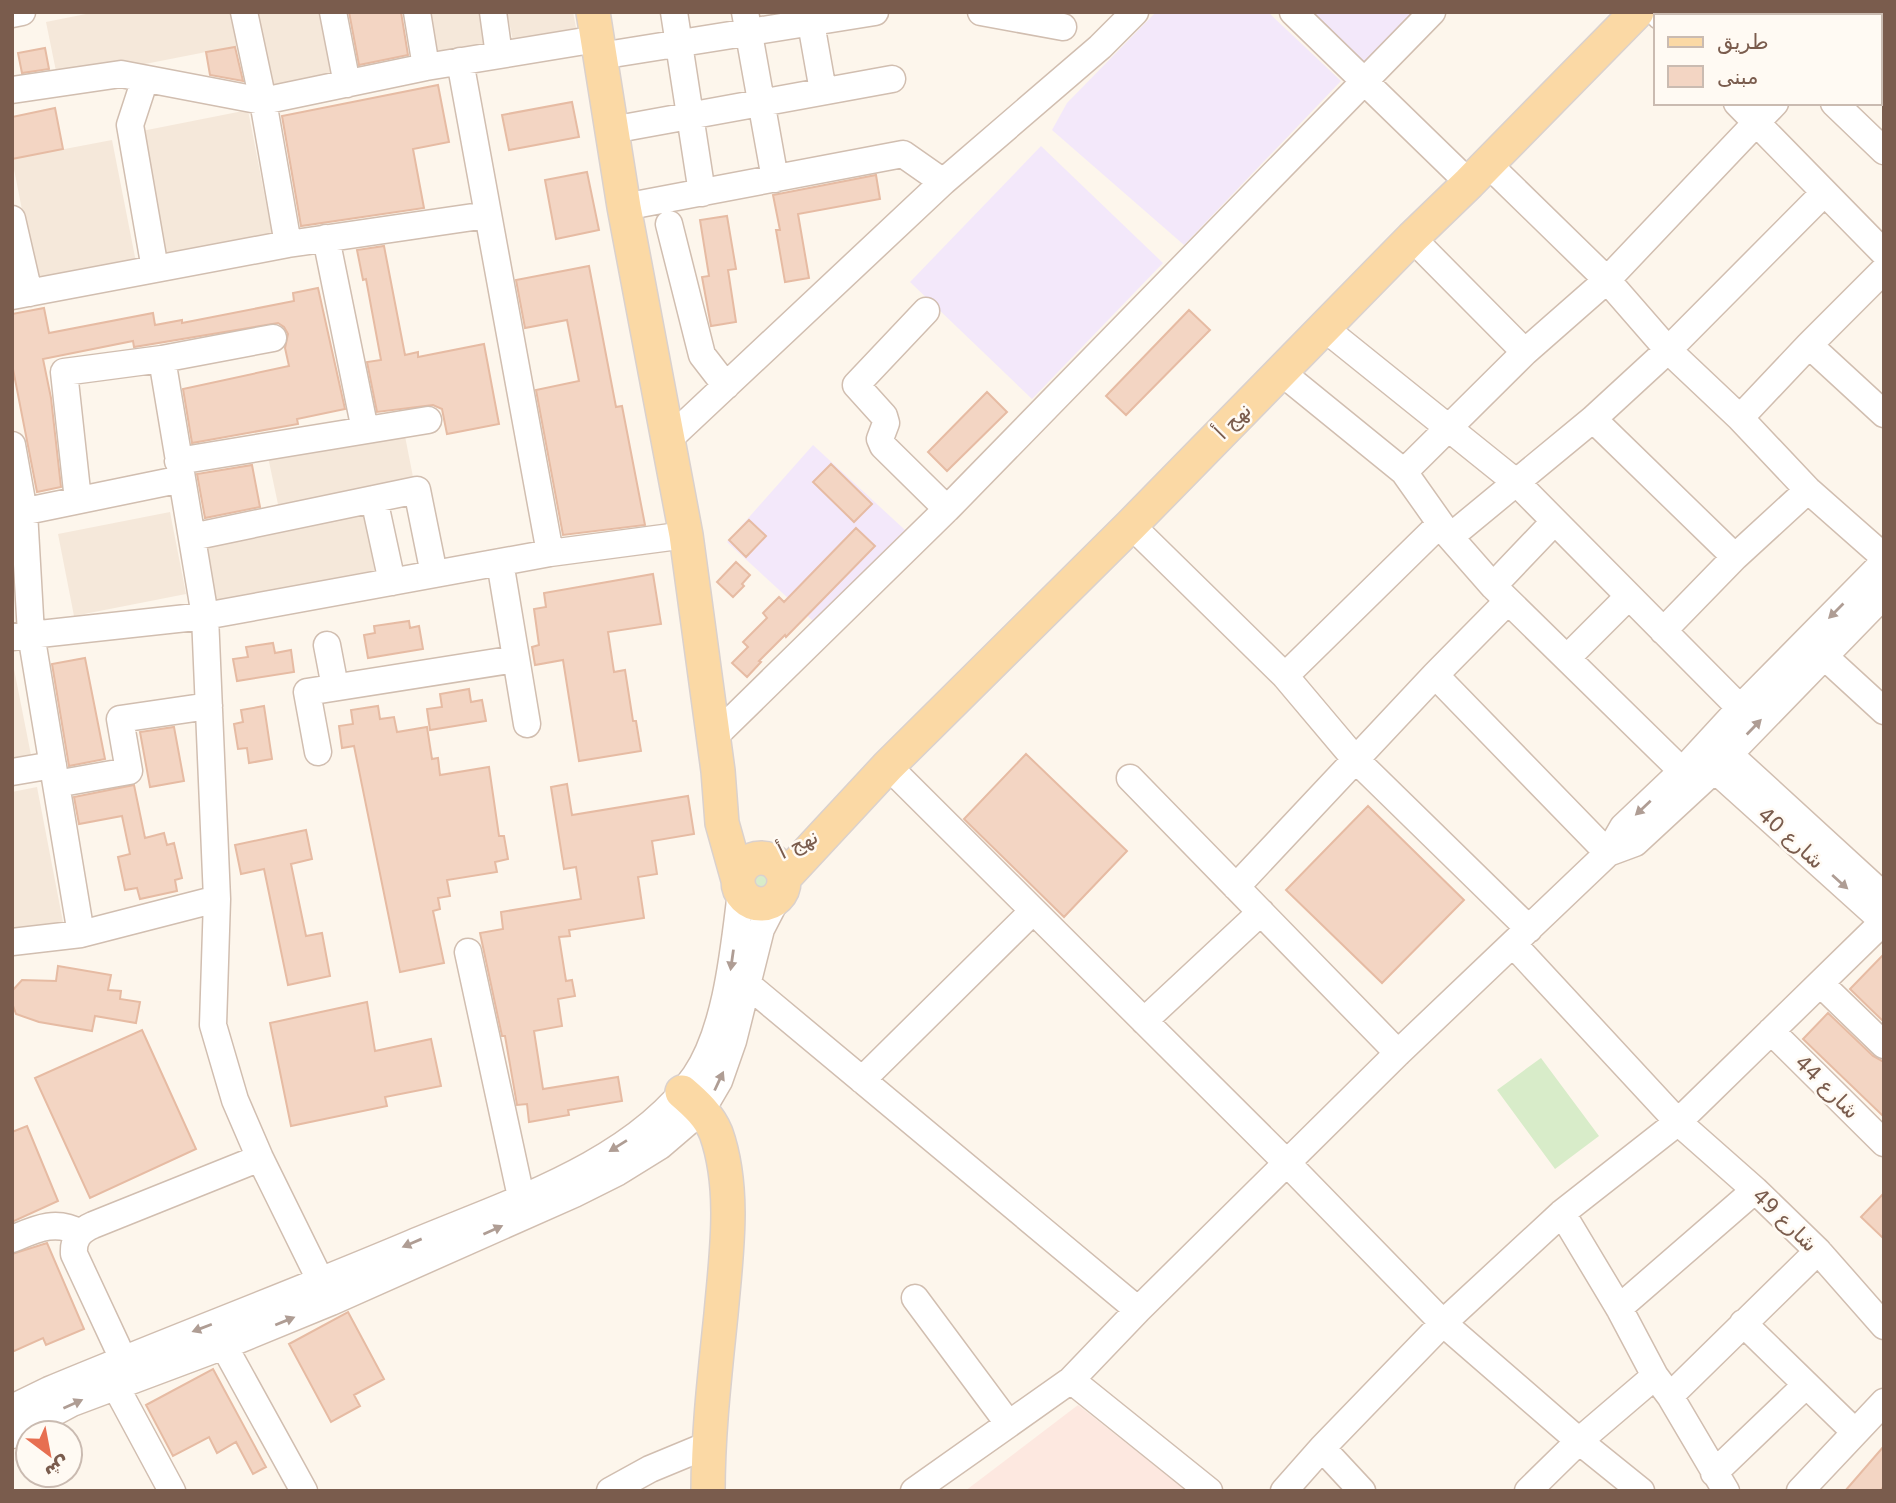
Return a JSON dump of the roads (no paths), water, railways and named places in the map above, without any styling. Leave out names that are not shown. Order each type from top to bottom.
[{"type":"main road","name":"نهج أ","points":[[759,872],[815,836],[888,766],[1131,525],[1412,237],[1637,12]]},
{"type":"main road","points":[[597,36],[624,208],[686,536],[718,771],[722,823],[759,872]]},
{"type":"main road","points":[[718,771],[759,872]]},
{"type":"main road","points":[[759,872],[773,846],[815,836]]},
{"type":"main road","points":[[692,1101],[715,1131],[722,1155],[726,1201],[724,1279],[708,1445],[708,1491]]},
{"type":"street","points":[[12,14],[22,12]]},
{"type":"street","points":[[244,12],[288,244]]},
{"type":"street","points":[[333,12],[348,84]]},
{"type":"street","points":[[417,12],[426,67]]},
{"type":"street","points":[[493,12],[499,55]]},
{"type":"street","points":[[674,12],[702,192]]},
{"type":"street","points":[[12,90],[121,74],[263,101],[426,67],[597,36],[679,44],[747,22],[811,23],[875,12]]},
{"type":"street","points":[[668,440],[943,182],[1100,47],[1135,12]]},
{"type":"street","points":[[1293,12],[1363,80],[1606,280],[1668,350],[1740,418],[1808,490],[1884,557]]},
{"type":"street","points":[[713,738],[947,509],[1432,12]]},
{"type":"street","points":[[990,13],[1064,20],[1100,47]]},
{"type":"street","points":[[747,22],[775,179]]},
{"type":"street","points":[[811,23],[823,92]]},
{"type":"street","points":[[460,61],[550,553]]},
{"type":"street","points":[[145,79],[130,125],[155,269]]},
{"type":"street","points":[[612,130],[892,79]]},
{"type":"street","points":[[1739,105],[1884,253]]},
{"type":"street","points":[[1404,472],[1525,352],[1606,280],[1773,105]]},
{"type":"street","points":[[1836,105],[1884,150]]},
{"type":"street","points":[[624,208],[903,154],[943,182]]},
{"type":"street","points":[[1285,676],[1445,530],[1517,483],[1593,419],[1668,350],[1824,193]]},
{"type":"street","points":[[12,219],[21,295],[288,244],[487,215]]},
{"type":"street","points":[[669,224],[702,355],[726,386]]},
{"type":"street","points":[[1412,237],[1525,352]]},
{"type":"street","points":[[326,238],[365,430]]},
{"type":"street","points":[[1740,418],[1884,270]]},
{"type":"street","points":[[926,311],[856,385],[884,416],[887,423],[880,439],[883,446],[947,509]]},
{"type":"street","points":[[1324,327],[1517,483],[1740,708]]},
{"type":"street","points":[[78,500],[64,372],[162,359],[273,338]]},
{"type":"street","points":[[1809,345],[1884,414]]},
{"type":"street","points":[[162,359],[205,616],[217,899],[213,1025],[235,1100],[260,1158],[326,1292]]},
{"type":"street","points":[[1281,372],[1404,472],[1445,530],[1501,593],[1567,659],[1707,758]]},
{"type":"street","points":[[1593,419],[1735,557]]},
{"type":"street","points":[[18,513],[78,500],[180,470],[365,430],[428,420]]},
{"type":"street","points":[[12,445],[18,513],[22,636],[54,774],[81,934]]},
{"type":"street","points":[[192,537],[417,490],[434,574]]},
{"type":"street","points":[[1663,631],[1735,557],[1808,490]]},
{"type":"street","points":[[374,499],[392,582]]},
{"type":"street","points":[[1236,887],[1435,674],[1554,522]]},
{"type":"street","name":"شارع 49","points":[[1131,525],[1285,676],[1355,759],[1521,937],[1678,1122],[1755,1190],[1818,1251],[1884,1326]]},
{"type":"street","points":[[22,636],[205,616],[550,553],[686,536]]},
{"type":"street","points":[[500,562],[527,724]]},
{"type":"street","points":[[1707,758],[1740,708],[1884,562]]},
{"type":"street","points":[[914,1491],[1071,1380],[1138,1310],[1398,1054],[1608,853],[1623,827],[1824,656],[1884,595]]},
{"type":"street","points":[[1567,659],[1628,597]]},
{"type":"street","points":[[327,645],[335,687]]},
{"type":"street","points":[[1824,656],[1884,711]]},
{"type":"street","points":[[318,752],[307,692],[516,659]]},
{"type":"street","points":[[1435,674],[1608,853]]},
{"type":"street","points":[[12,772],[54,774],[129,771],[120,719],[209,706]]},
{"type":"street","name":"شارع 40","points":[[1707,758],[1884,896]]},
{"type":"street","name":"شارع 40","points":[[1707,758],[1884,921]]},
{"type":"street","points":[[888,766],[1287,1163],[1443,1323],[1641,1491]]},
{"type":"street","points":[[1130,778],[1398,1054]]},
{"type":"street","points":[[12,1408],[123,1359],[326,1292],[618,1172],[660,1146],[692,1101],[727,1062],[761,929],[759,872]]},
{"type":"street","points":[[692,1101],[696,1074],[712,1040],[759,872]]},
{"type":"street","points":[[12,942],[81,934],[217,899]]},
{"type":"street","points":[[862,1080],[1033,911]]},
{"type":"street","points":[[1144,1021],[1261,912]]},
{"type":"street","points":[[1284,1491],[1443,1323],[1562,1213],[1678,1122],[1884,921]]},
{"type":"street","points":[[468,952],[521,1197]]},
{"type":"street","points":[[747,984],[1138,1310]]},
{"type":"street","points":[[1821,984],[1884,1045]]},
{"type":"street","name":"شارع 44","points":[[1771,1031],[1884,1143]]},
{"type":"street","points":[[12,1435],[72,1403],[224,1346],[326,1292],[573,1172],[692,1101]]},
{"type":"street","points":[[123,1359],[77,1261],[74,1247],[80,1233],[93,1225],[260,1158]]},
{"type":"street","points":[[1619,1308],[1755,1190]]},
{"type":"street","points":[[1562,1213],[1720,1482],[1806,1385]]},
{"type":"street","points":[[12,1239],[48,1225],[65,1226],[80,1233]]},
{"type":"street","points":[[1528,1491],[1579,1441],[1663,1386],[1743,1323],[1818,1251]]},
{"type":"street","points":[[915,1298],[1008,1423]]},
{"type":"street","points":[[1743,1323],[1855,1432]]},
{"type":"street","points":[[224,1346],[303,1491]]},
{"type":"street","points":[[1071,1380],[1209,1491]]},
{"type":"street","points":[[116,1387],[172,1491]]},
{"type":"street","points":[[1800,1491],[1884,1402]]},
{"type":"street","points":[[610,1491],[650,1469],[708,1445]]},
{"type":"street","points":[[1322,1448],[1362,1491]]}]
